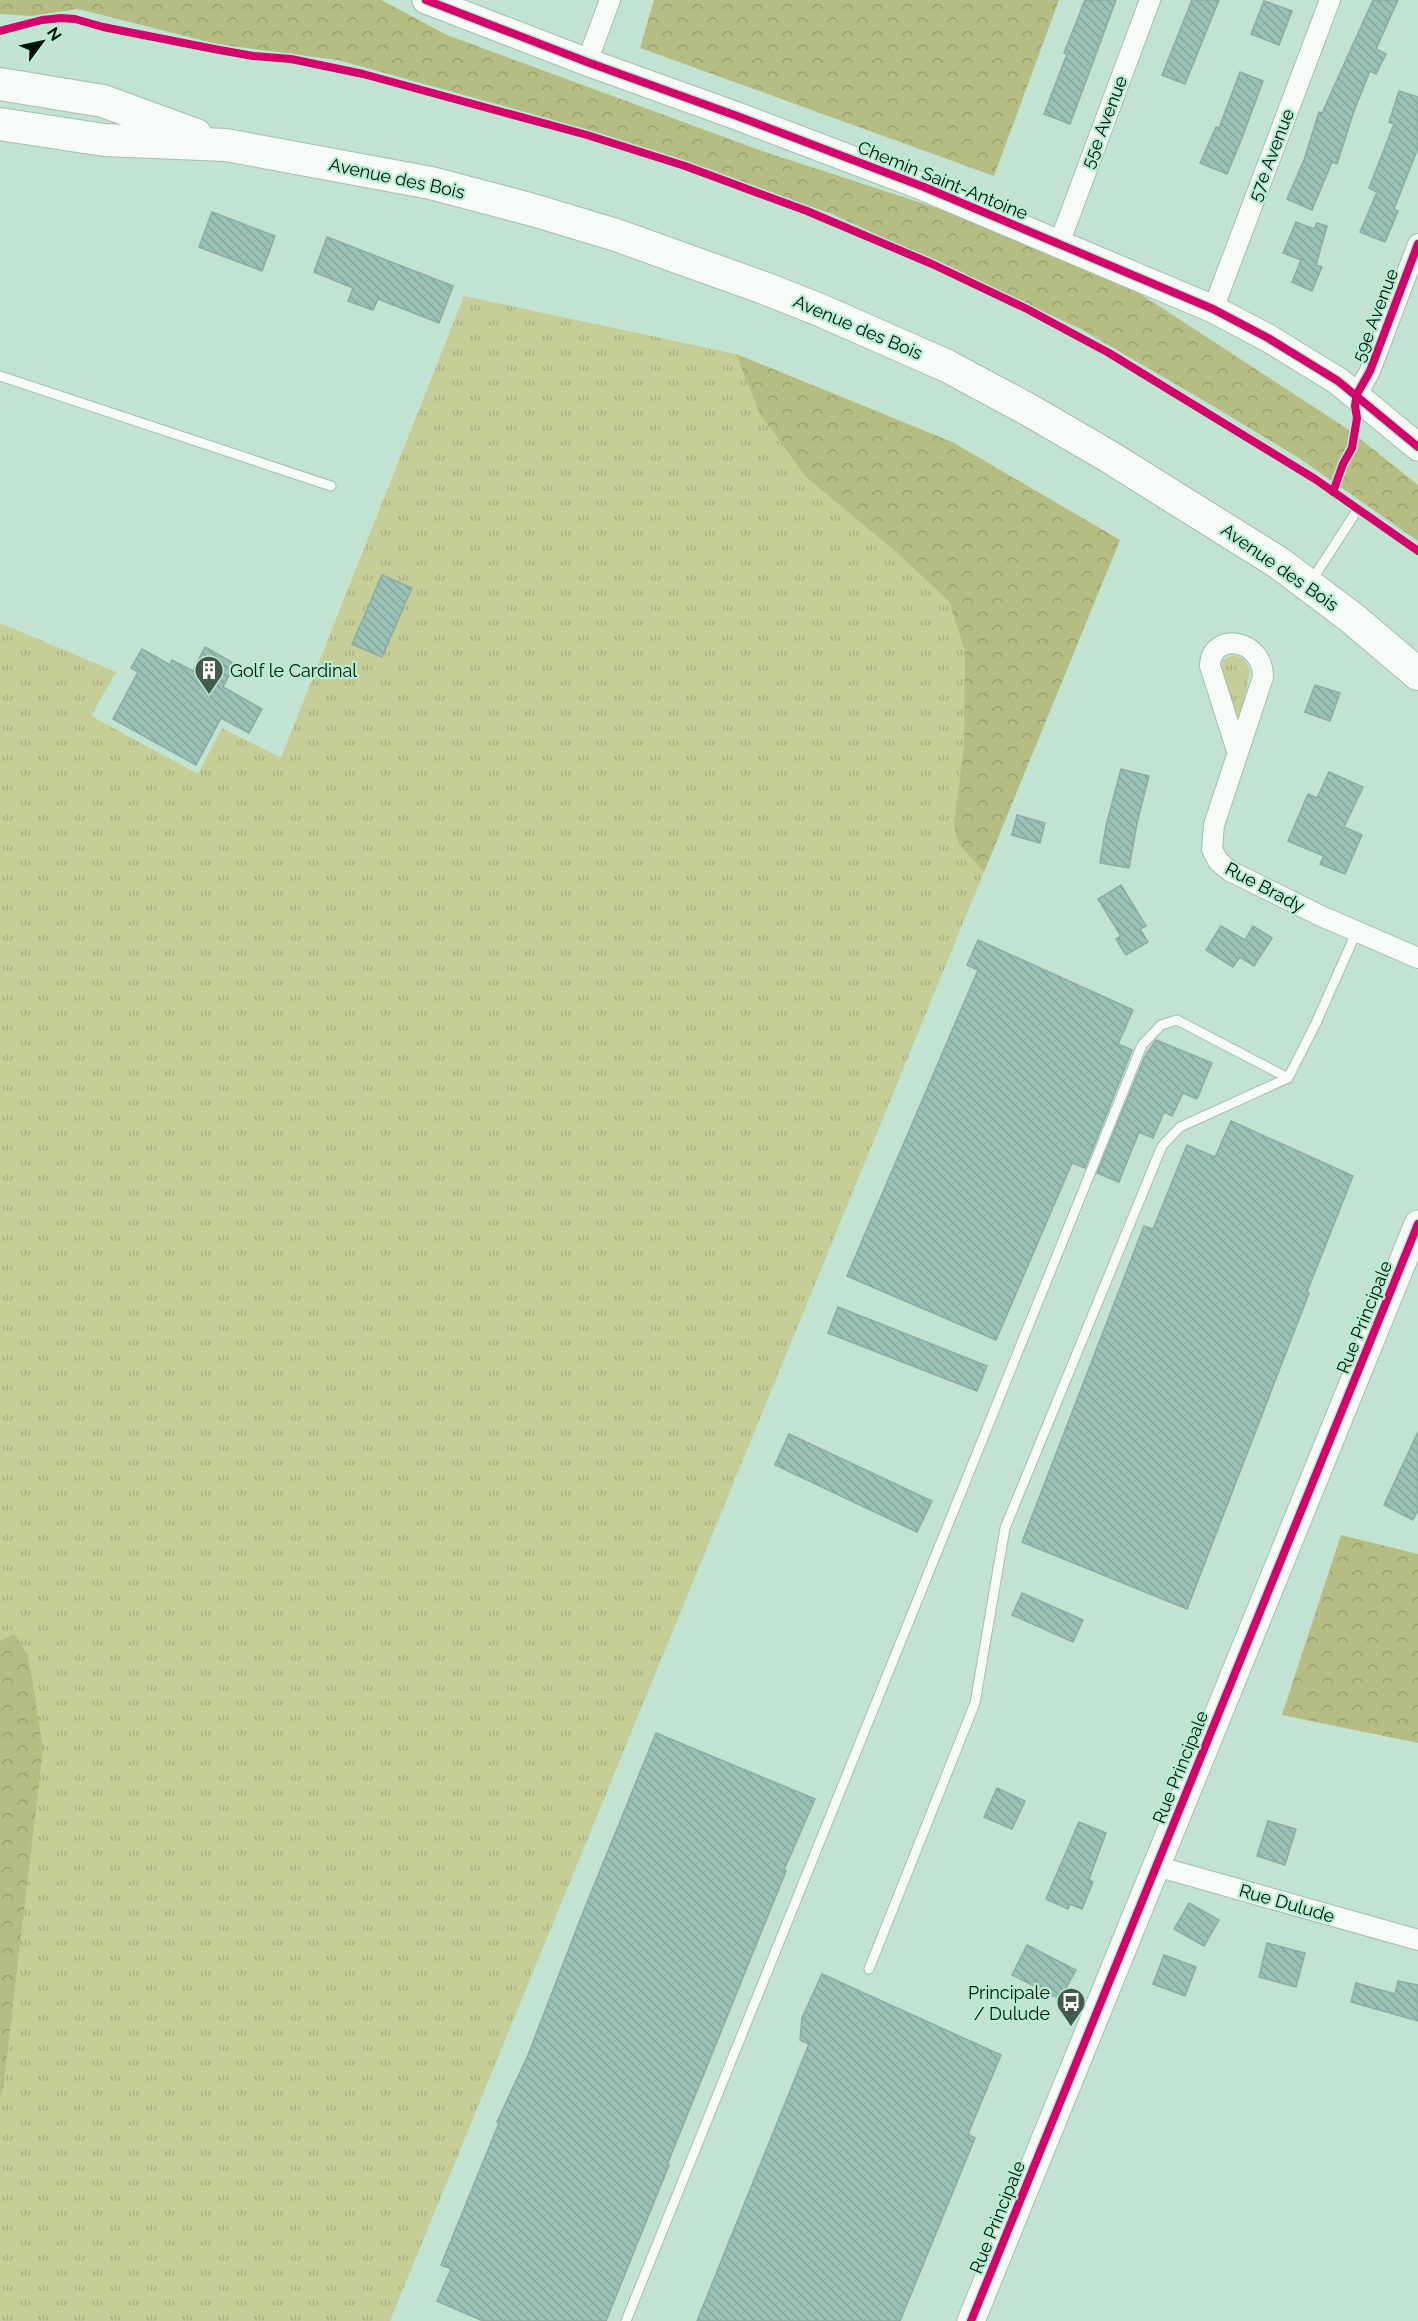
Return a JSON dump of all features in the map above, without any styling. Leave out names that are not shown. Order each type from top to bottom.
[{"type":"main road","name":"Avenue des Bois","points":[[0,84],[103,101],[226,145]]},
{"type":"main road","name":"Avenue des Bois","points":[[0,124],[104,140],[226,145],[431,183],[533,210],[664,251],[820,310],[947,366],[1108,456],[1251,544],[1309,584],[1418,674]]},
{"type":"street","name":"Chemin Saint-Antoine","points":[[426,0],[951,198],[1213,309],[1317,366],[1357,394],[1418,447]]},
{"type":"street","points":[[587,62],[610,0]]},
{"type":"street","name":"55e Avenue","points":[[1059,244],[1150,0]]},
{"type":"street","name":"57e Avenue","points":[[1213,309],[1330,0]]},
{"type":"street","name":"59e Avenue","points":[[1357,394],[1370,371],[1418,244]]},
{"type":"street","name":"Rue Brady","points":[[1237,751],[1210,666],[1210,660],[1217,650],[1235,643],[1253,650],[1261,662],[1262,684],[1237,751],[1211,841],[1218,861],[1230,871],[1356,933],[1418,958]]},
{"type":"street","name":"Rue Principale","points":[[971,2321],[1418,1224]]},
{"type":"street","name":"Rue Dulude","points":[[1156,1866],[1418,1940]]},
{"type":"lane","points":[[0,376],[331,486]]},
{"type":"lane","points":[[1309,584],[1358,509]]},
{"type":"lane","points":[[869,1969],[975,1703],[1005,1528],[1162,1146],[1180,1127],[1288,1078],[1316,1023],[1356,933]]},
{"type":"lane","points":[[626,2321],[1142,1045],[1161,1025],[1177,1020],[1288,1078]]},
{"type":"green space","points":[[0,0],[381,0],[447,35],[762,151],[946,211],[1139,293],[1349,430],[1418,485],[1418,541],[1299,458],[1081,329],[830,213],[547,118],[338,60],[217,44],[78,9],[32,16],[0,14]]},
{"type":"green space","points":[[654,0],[1059,0],[994,176],[640,48]]},
{"type":"green space","name":"Golf le Cardinal","points":[[464,296],[736,354],[952,442],[1120,540],[390,2321],[0,2321],[0,623],[116,672],[91,716],[198,774],[222,728],[281,758]]},
{"type":"green space","points":[[736,354],[952,442],[1120,540],[984,872],[959,844],[954,825],[964,747],[965,651],[949,601],[894,550],[807,478],[760,414]]},
{"type":"green space","points":[[1233,655],[1244,659],[1250,670],[1240,725],[1236,724],[1221,671],[1223,660]]},
{"type":"green space","points":[[1341,1535],[1418,1554],[1418,1743],[1282,1715]]},
{"type":"green space","points":[[14,1634],[28,1655],[43,1748],[3,2090],[0,2096],[0,1641]]},
{"type":"building","points":[[1085,0],[1116,0],[1070,124],[1044,114],[1067,54],[1064,53]]},
{"type":"building","points":[[1192,0],[1219,0],[1185,84],[1162,75]]},
{"type":"building","points":[[1373,0],[1398,0],[1376,49],[1386,54],[1376,74],[1370,71],[1337,164],[1332,162],[1312,210],[1287,199],[1304,160],[1319,112],[1322,113]]},
{"type":"building","points":[[1264,1],[1292,11],[1279,45],[1251,34]]},
{"type":"building","points":[[1240,72],[1263,81],[1227,174],[1200,163],[1216,127],[1219,128]]},
{"type":"building","points":[[1399,91],[1418,97],[1418,148],[1394,209],[1398,211],[1385,242],[1360,232],[1377,192],[1369,188],[1394,124],[1389,122]]},
{"type":"building","points":[[212,212],[275,236],[262,271],[199,247]]},
{"type":"building","points":[[1296,222],[1314,229],[1317,223],[1327,226],[1316,265],[1322,267],[1312,291],[1292,282],[1301,260],[1283,253]]},
{"type":"building","points":[[327,237],[453,286],[439,323],[378,299],[373,310],[348,301],[353,288],[314,272]]},
{"type":"building","points":[[382,575],[412,588],[382,657],[352,644]]},
{"type":"building","points":[[205,647],[235,664],[223,687],[262,709],[249,733],[221,718],[196,765],[113,719],[138,672],[131,668],[142,649],[170,665],[172,660],[193,671]]},
{"type":"building","points":[[1315,685],[1340,693],[1330,721],[1305,712]]},
{"type":"building","points":[[1121,769],[1149,776],[1129,868],[1100,863],[1106,826]]},
{"type":"building","points":[[1329,772],[1363,787],[1344,827],[1362,835],[1345,874],[1320,864],[1324,856],[1288,841],[1308,794],[1317,798]]},
{"type":"building","points":[[1017,815],[1045,823],[1040,843],[1012,835]]},
{"type":"building","points":[[1121,885],[1146,926],[1140,929],[1148,942],[1126,955],[1116,939],[1121,936],[1098,899]]},
{"type":"building","points":[[1221,926],[1245,940],[1253,926],[1272,938],[1254,966],[1240,957],[1233,967],[1206,950]]},
{"type":"building","points":[[978,940],[1133,1010],[1118,1044],[1132,1050],[1085,1168],[1072,1163],[996,1340],[847,1276],[978,970],[967,965]]},
{"type":"building","points":[[1156,1040],[1212,1063],[1197,1099],[1183,1093],[1172,1116],[1164,1112],[1153,1138],[1139,1132],[1119,1182],[1097,1173],[1145,1056]]},
{"type":"building","points":[[1231,1121],[1353,1176],[1187,1609],[1022,1542],[1144,1226],[1153,1229],[1187,1145],[1215,1157]]},
{"type":"building","points":[[838,1307],[987,1366],[977,1391],[828,1333]]},
{"type":"building","points":[[1418,1432],[1418,1510],[1413,1520],[1384,1505]]},
{"type":"building","points":[[789,1434],[932,1501],[917,1532],[775,1465]]},
{"type":"building","points":[[1022,1593],[1083,1620],[1073,1642],[1012,1615]]},
{"type":"building","points":[[656,1733],[815,1799],[784,1870],[786,1871],[606,2321],[483,2321],[437,2301],[451,2269],[441,2265],[499,2123],[497,2122],[528,2055]]},
{"type":"building","points":[[997,1788],[1025,1801],[1012,1829],[984,1817]]},
{"type":"building","points":[[1268,1821],[1296,1829],[1285,1865],[1257,1856]]},
{"type":"building","points":[[1079,1822],[1106,1833],[1089,1879],[1093,1882],[1082,1909],[1070,1904],[1068,1909],[1046,1899]]},
{"type":"building","points":[[1189,1903],[1219,1920],[1204,1946],[1174,1929]]},
{"type":"building","points":[[1267,1943],[1305,1953],[1296,1987],[1259,1977]]},
{"type":"building","points":[[1027,1945],[1076,1970],[1060,1999],[1012,1975]]},
{"type":"building","points":[[1164,1955],[1196,1967],[1185,1996],[1153,1984]]},
{"type":"building","points":[[822,1974],[1001,2055],[968,2134],[975,2138],[900,2321],[697,2321],[809,2044],[800,2040],[802,2018]]},
{"type":"building","points":[[1398,1981],[1418,1985],[1418,2021],[1351,2002],[1356,1983],[1395,1994]]},
{"type":"cycle path","points":[[426,0],[924,187],[1213,309],[1268,338],[1338,381],[1418,447]]},
{"type":"cycle path","points":[[0,31],[42,20],[75,19],[103,27],[214,49],[253,56],[291,59],[363,74],[587,135],[685,166],[807,211],[932,264],[1027,309],[1109,353],[1315,479],[1418,551]]},
{"type":"cycle path","points":[[1333,492],[1343,464],[1352,448],[1357,418],[1355,406],[1357,394],[1370,371],[1418,244]]},
{"type":"cycle path","points":[[971,2321],[1418,1224]]},
{"type":"place","name":"Golf le Cardinal","points":[[209,696]]},
{"type":"place","name":"Principale / Dulude","points":[[1071,2028]]}]
